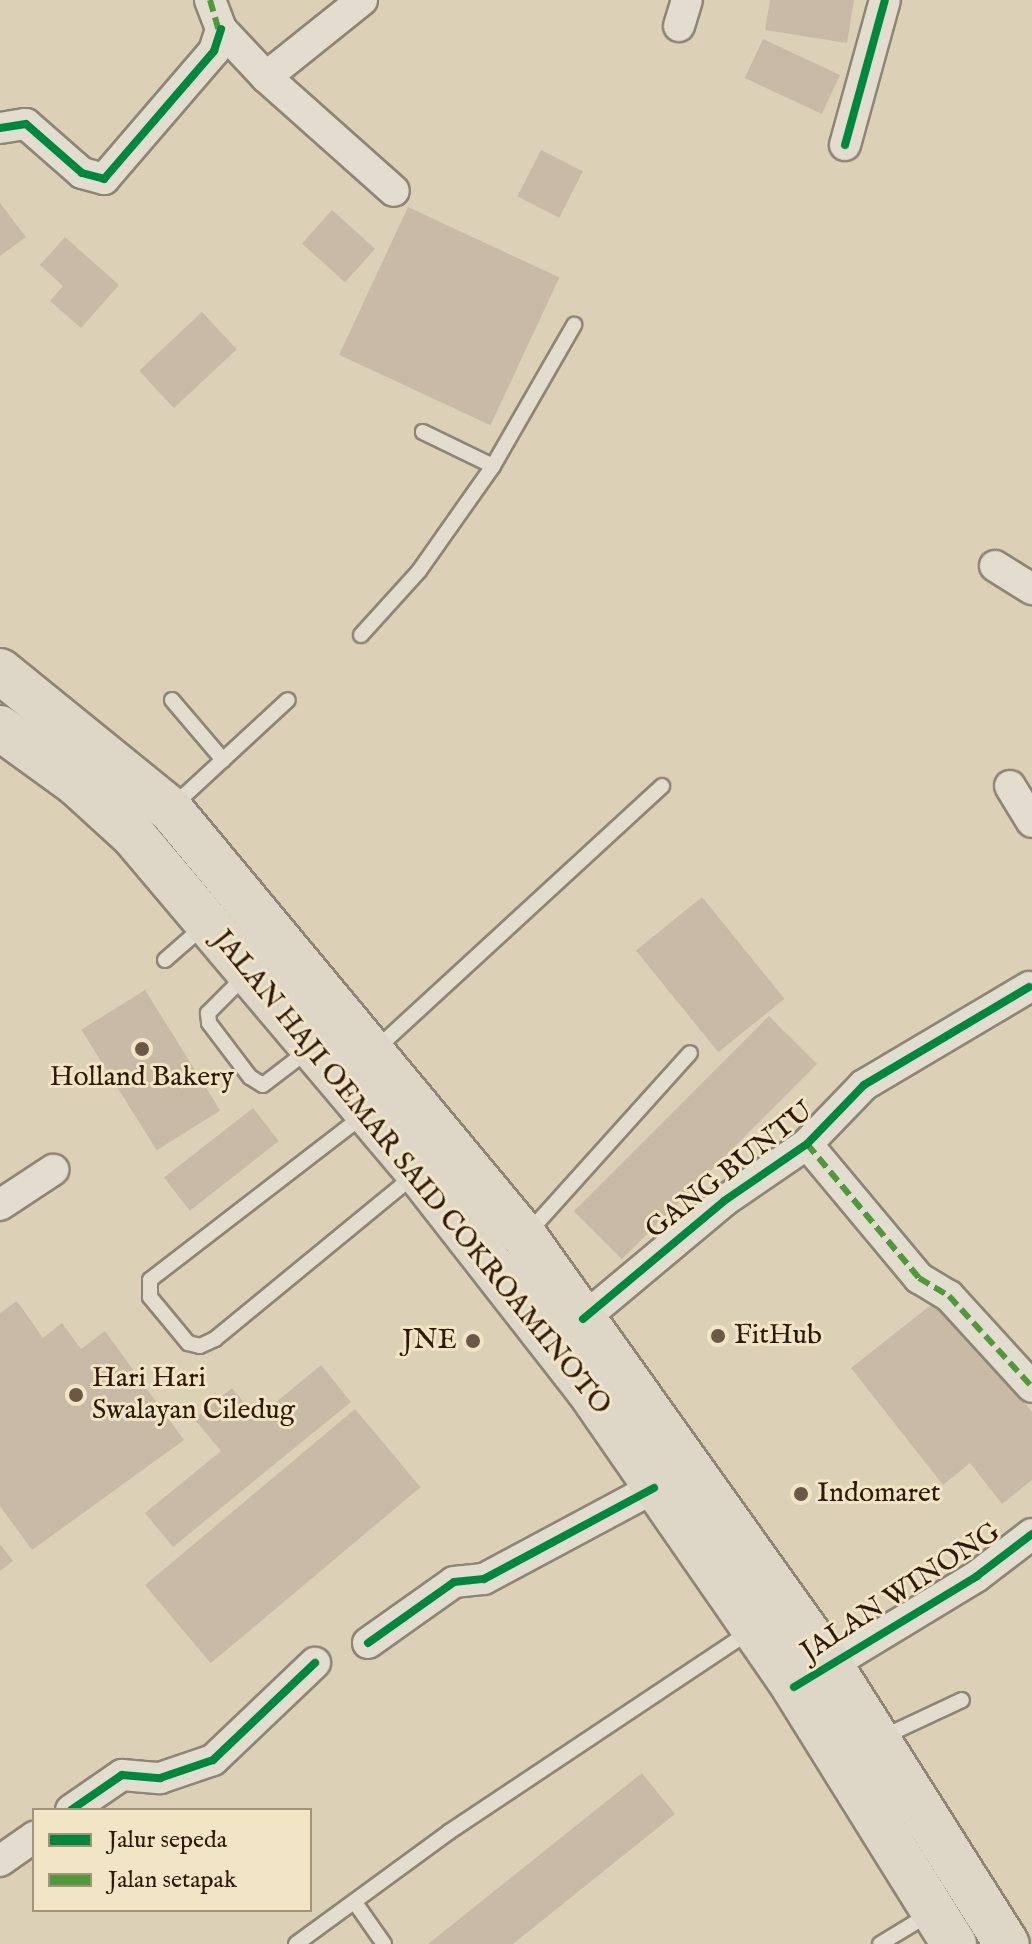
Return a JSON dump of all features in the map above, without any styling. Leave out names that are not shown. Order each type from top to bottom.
[{"type":"main road","name":"JALAN HAJI OEMAR SAID COKROAMINOTO","points":[[0,671],[170,809],[374,1051],[525,1237],[831,1666],[1007,1944]]},
{"type":"main road","name":"JALAN HAJI OEMAR SAID COKROAMINOTO","points":[[0,728],[76,783],[134,836],[210,921],[419,1173],[588,1389],[794,1687],[945,1927]]},
{"type":"street","points":[[210,0],[221,29],[266,77],[394,191]]},
{"type":"street","points":[[266,77],[362,0]]},
{"type":"street","points":[[845,145],[885,0]]},
{"type":"street","points":[[0,128],[26,124],[82,173],[104,179],[214,51],[221,29]]},
{"type":"street","points":[[995,566],[1032,589]]},
{"type":"street","points":[[1010,786],[1032,822]]},
{"type":"street","name":"GANG BUNTU","points":[[583,1319],[724,1201],[807,1144],[864,1085],[1029,987]]},
{"type":"street","points":[[807,1144],[919,1278],[949,1296],[1032,1387]]},
{"type":"street","points":[[0,1205],[53,1170]]},
{"type":"street","points":[[368,1643],[454,1582],[484,1579],[654,1488]]},
{"type":"street","name":"JALAN WINONG","points":[[794,1687],[977,1576],[1032,1534]]},
{"type":"street","points":[[74,1808],[122,1775],[160,1778],[213,1760],[315,1663]]},
{"type":"street","points":[[0,1861],[32,1838]]},
{"type":"lane","points":[[361,635],[419,571],[493,466],[574,325]]},
{"type":"lane","points":[[423,432],[493,466]]},
{"type":"lane","points":[[172,700],[223,760]]},
{"type":"lane","points":[[170,809],[288,700]]},
{"type":"lane","points":[[374,1051],[662,786]]},
{"type":"lane","points":[[165,960],[210,921]]},
{"type":"lane","points":[[251,970],[208,1013],[209,1023],[250,1077],[263,1085],[314,1046]]},
{"type":"lane","points":[[525,1237],[690,1053]]},
{"type":"lane","points":[[367,1112],[150,1280],[150,1297],[188,1343],[200,1346],[215,1339],[419,1173]]},
{"type":"lane","points":[[296,1944],[356,1904],[449,1832],[753,1629]]},
{"type":"lane","points":[[879,1739],[962,1700]]},
{"type":"lane","points":[[356,1904],[384,1944]]},
{"type":"lane","points":[[880,1944],[945,1927]]},
{"type":"building","points":[[770,0],[854,0],[847,43],[765,30]]},
{"type":"building","points":[[763,39],[840,75],[822,114],[745,78]]},
{"type":"building","points":[[541,150],[583,171],[559,218],[517,196]]},
{"type":"building","points":[[0,203],[26,237],[0,256]]},
{"type":"building","points":[[408,207],[559,278],[490,425],[339,355]]},
{"type":"building","points":[[332,210],[375,249],[345,282],[302,243]]},
{"type":"building","points":[[65,237],[119,285],[81,328],[50,301],[63,286],[40,265]]},
{"type":"building","points":[[202,312],[237,349],[174,408],[139,371]]},
{"type":"building","points":[[702,897],[784,999],[718,1052],[636,950]]},
{"type":"building","points":[[145,990],[220,1110],[157,1150],[81,1030]]},
{"type":"building","points":[[769,1016],[817,1064],[622,1259],[574,1211]]},
{"type":"building","points":[[253,1108],[279,1141],[190,1211],[164,1178]]},
{"type":"building","points":[[941,1297],[1032,1412],[1032,1480],[1002,1504],[970,1463],[943,1485],[851,1368]]},
{"type":"building","name":"Hari Hari Swalayan Ciledug","points":[[17,1301],[43,1338],[62,1323],[81,1349],[105,1331],[184,1440],[32,1550],[0,1506],[0,1313]]},
{"type":"building","points":[[321,1365],[351,1402],[173,1547],[145,1513],[221,1451],[194,1419],[232,1388],[257,1418]]},
{"type":"building","points":[[355,1409],[421,1487],[211,1663],[145,1585]]},
{"type":"building","points":[[0,1544],[13,1561],[0,1571]]},
{"type":"building","points":[[642,1773],[675,1814],[513,1944],[428,1944]]},
{"type":"marked path","points":[[210,0],[220,34]]},
{"type":"marked path","points":[[807,1144],[919,1278],[949,1296],[1032,1387]]},
{"type":"cycle path","points":[[845,145],[885,0]]},
{"type":"cycle path","points":[[0,128],[26,124],[82,173],[104,179],[214,51],[221,29]]},
{"type":"cycle path","points":[[583,1319],[724,1201],[807,1144],[864,1085],[1029,987]]},
{"type":"cycle path","points":[[368,1643],[454,1582],[484,1579],[654,1488]]},
{"type":"cycle path","points":[[794,1687],[977,1576],[1032,1534]]},
{"type":"cycle path","points":[[74,1808],[122,1775],[160,1778],[213,1760],[315,1663]]},
{"type":"place","name":"Holland Bakery","points":[[142,1049]]},
{"type":"place","name":"FitHub","points":[[718,1336]]},
{"type":"place","name":"JNE","points":[[473,1341]]},
{"type":"place","name":"Hari Hari Swalayan Ciledug","points":[[76,1395]]},
{"type":"place","name":"Indomaret","points":[[801,1494]]}]
